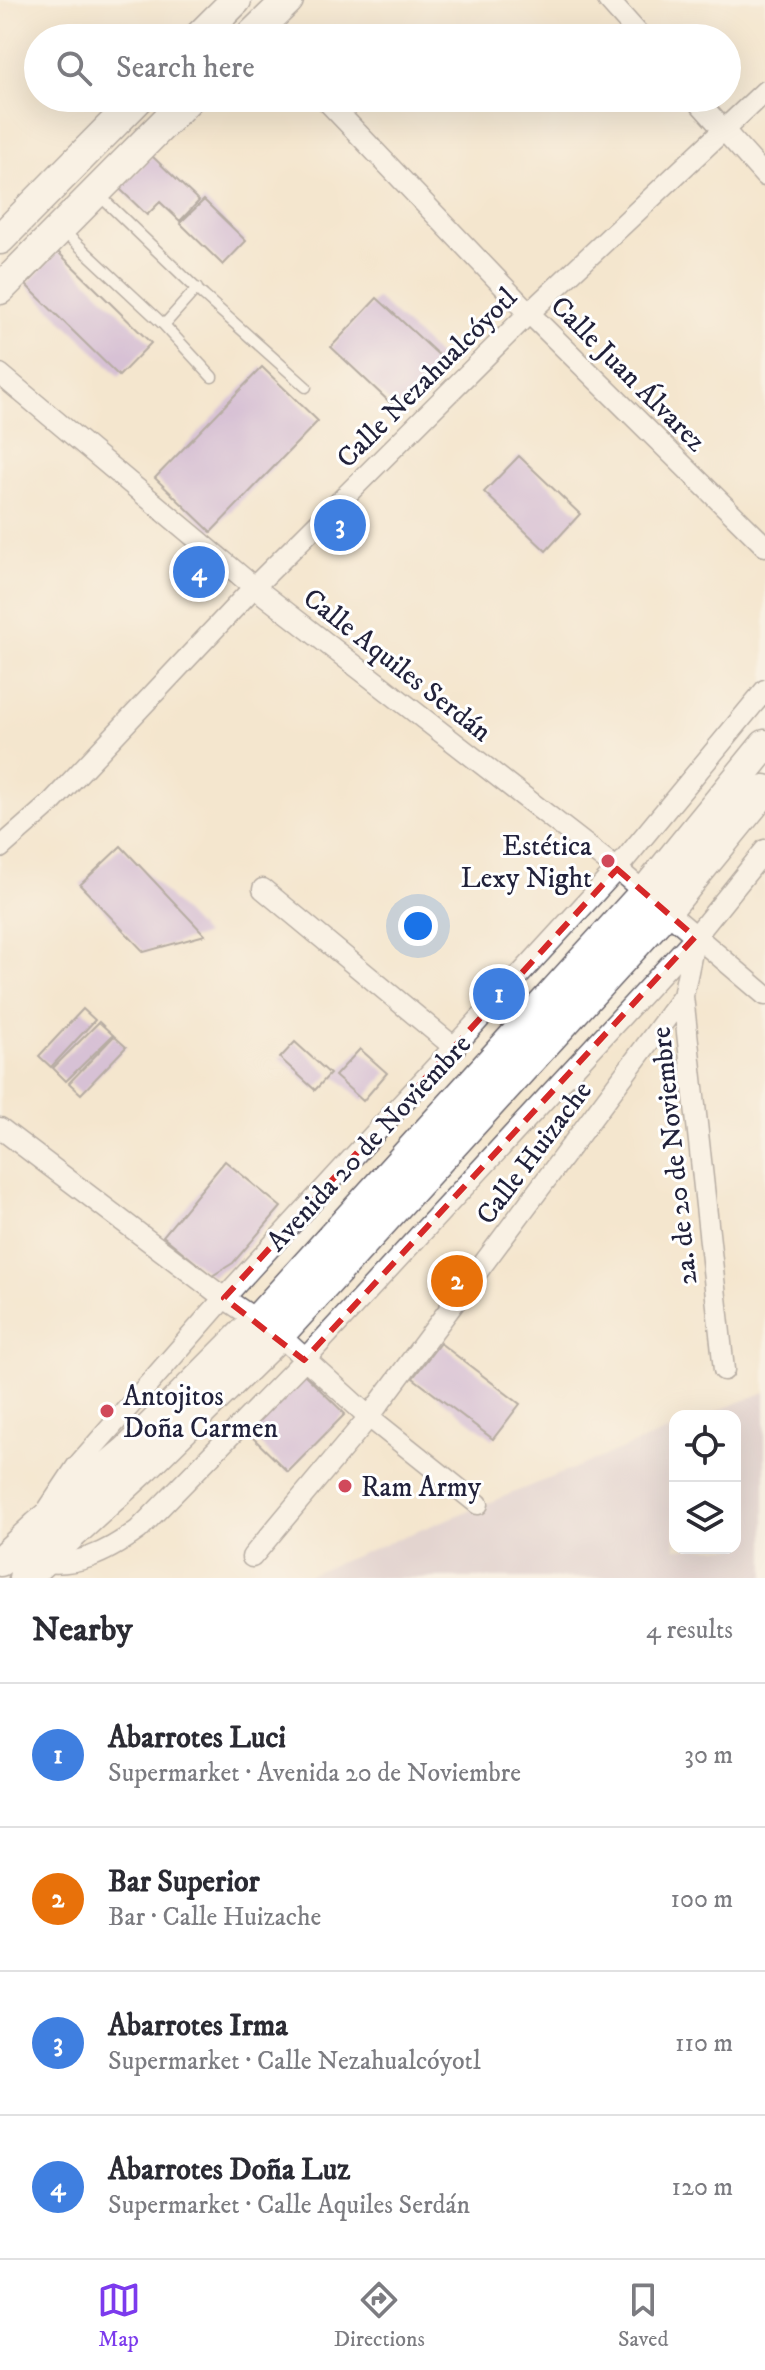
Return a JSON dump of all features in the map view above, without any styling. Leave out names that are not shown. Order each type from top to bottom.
[{"type":"main road","points":[[267,24],[288,0]]},
{"type":"main road","points":[[212,24],[234,1]]},
{"type":"main road","points":[[0,239],[125,112]]},
{"type":"main road","points":[[0,289],[175,112]]},
{"type":"main road","name":"Avenida 20 de Noviembre","points":[[656,901],[765,745]]},
{"type":"main road","name":"Avenida 20 de Noviembre","points":[[15,1560],[146,1466],[268,1327],[656,901],[765,790]]},
{"type":"main road","name":"Avenida 20 de Noviembre","points":[[15,1560],[38,1526],[268,1327]]},
{"type":"street","points":[[608,0],[629,24]]},
{"type":"street","points":[[234,1],[250,24]]},
{"type":"street","name":"Calle Nezahualcóyotl","points":[[0,848],[50,804],[254,587],[529,313],[765,91]]},
{"type":"street","name":"Calle Juan Álvarez","points":[[337,112],[529,313],[765,546]]},
{"type":"street","points":[[708,112],[765,176]]},
{"type":"street","name":"Calle Aquiles Serdán","points":[[0,374],[254,587],[617,869],[765,995]]},
{"type":"street","name":"Avenida 20 de Noviembre","points":[[38,1526],[77,1466],[224,1298],[617,869],[765,690]]},
{"type":"street","points":[[15,1560],[75,1563],[118,1544],[138,1530],[304,1360],[695,937],[765,850]]},
{"type":"street","points":[[263,889],[455,1048]]},
{"type":"street","name":"2a. de 20 de Noviembre","points":[[695,937],[683,996],[724,1370]]},
{"type":"street","name":"Calle Huizache","points":[[252,1557],[369,1417],[683,996]]},
{"type":"street","points":[[0,1128],[224,1298],[268,1327],[369,1417],[478,1504]]},
{"type":"lane","points":[[96,191],[306,387]]},
{"type":"lane","points":[[60,228],[164,325],[212,377]]},
{"type":"lane","points":[[164,325],[197,288]]},
{"type":"highlighted area","points":[[617,869],[695,937],[304,1360],[224,1298]]},
{"type":"shaded area","points":[[765,1392],[765,1578],[300,1578],[669,1430],[669,1554],[741,1554],[741,1410],[719,1410]]},
{"type":"building","points":[[152,156],[199,201],[180,221],[160,202],[147,215],[120,189]]},
{"type":"building","points":[[204,200],[246,241],[223,265],[180,223]]},
{"type":"building","points":[[58,252],[151,343],[119,376],[26,285]]},
{"type":"building","points":[[377,298],[443,359],[397,409],[331,347]]},
{"type":"building","points":[[262,367],[318,421],[211,532],[155,478]]},
{"type":"building","points":[[519,456],[580,514],[546,551],[484,492]]},
{"type":"building","points":[[121,846],[205,935],[144,952],[80,885]]},
{"type":"building","points":[[83,1009],[95,1020],[51,1067],[39,1056]]},
{"type":"building","points":[[99,1022],[113,1035],[66,1081],[53,1068]]},
{"type":"building","points":[[114,1036],[126,1047],[81,1094],[69,1083]]},
{"type":"building","points":[[295,1042],[330,1074],[315,1090],[280,1058]]},
{"type":"building","points":[[360,1049],[387,1073],[363,1101],[335,1076]]},
{"type":"building","points":[[225,1161],[281,1207],[233,1263],[212,1276],[163,1236]]},
{"type":"building","points":[[440,1343],[520,1404],[493,1439],[413,1378]]},
{"type":"building","points":[[303,1373],[345,1414],[288,1472],[246,1431]]},
{"type":"place","name":"Abarrotes Irma","points":[[340,525]]},
{"type":"place","name":"Abarrotes Doña Luz","points":[[199,572]]},
{"type":"place","name":"Estética Lexy Night","points":[[608,861]]},
{"type":"place","name":"Abarrotes Luci","points":[[499,994]]},
{"type":"place","name":"Bar Superior","points":[[457,1281]]},
{"type":"place","name":"Antojitos Doña Carmen","points":[[107,1411]]},
{"type":"place","name":"Ram Army","points":[[345,1486]]}]
